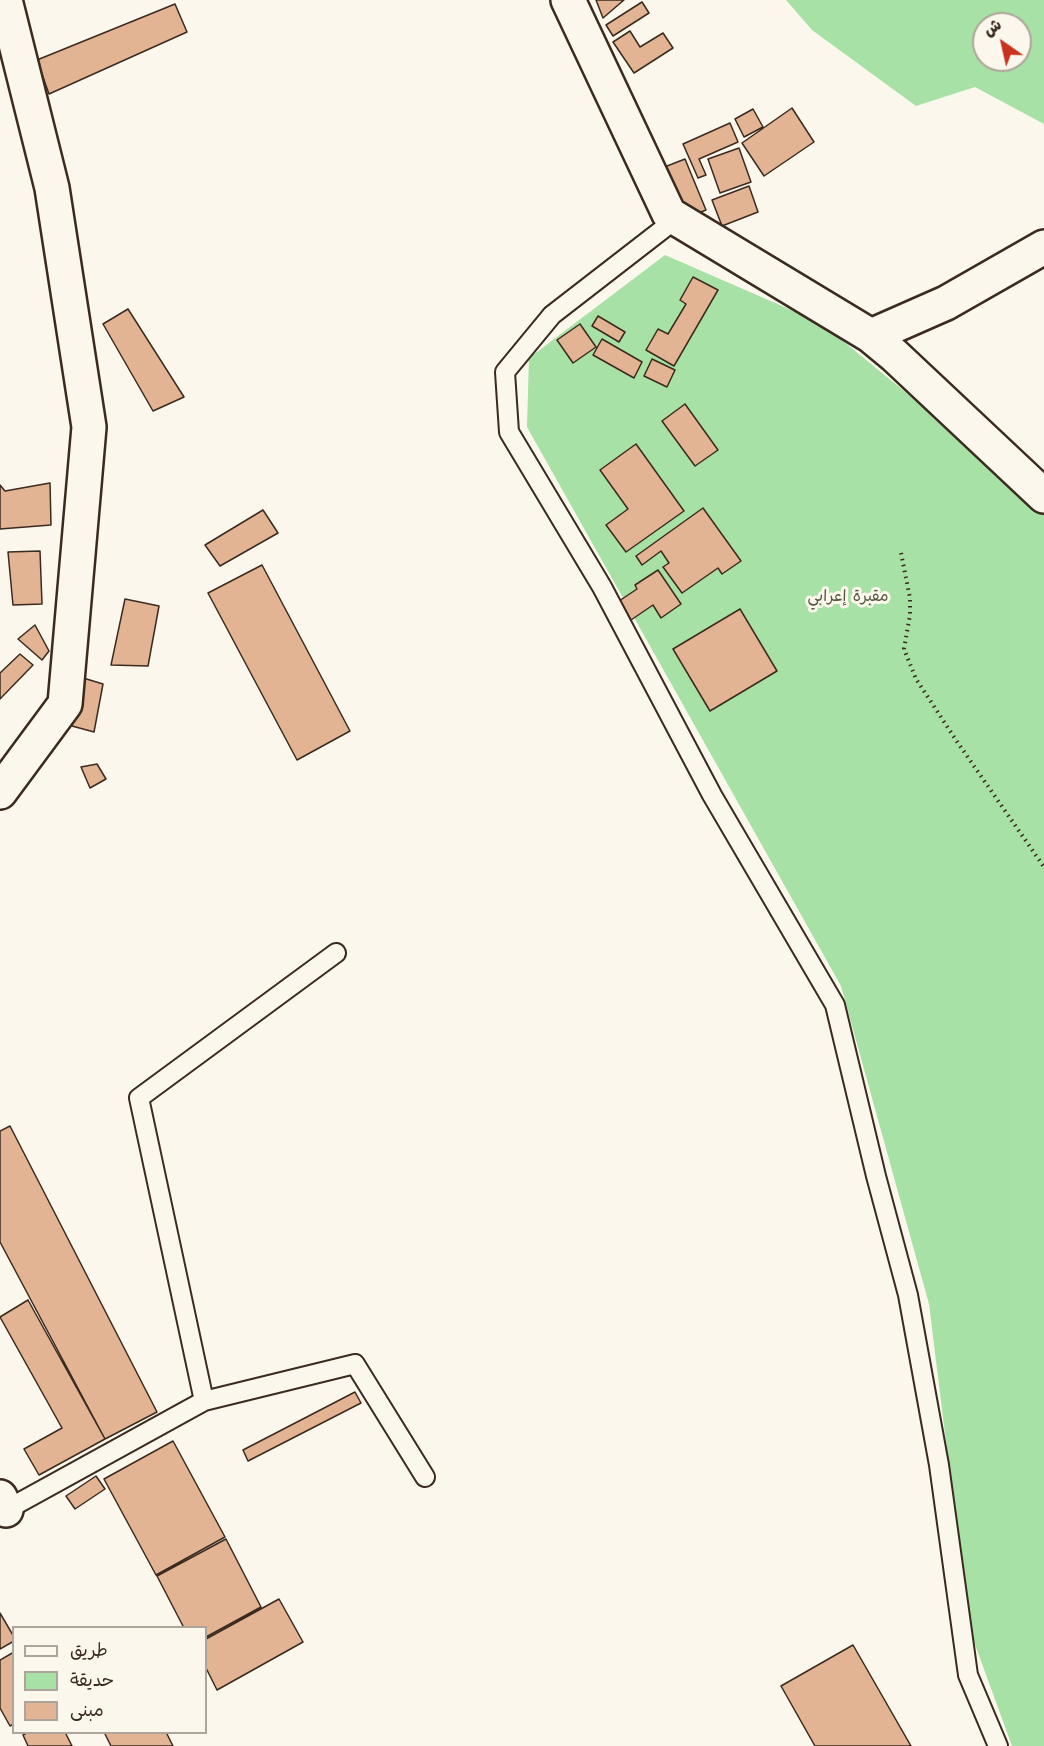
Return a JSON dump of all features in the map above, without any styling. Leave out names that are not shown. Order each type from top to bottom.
[{"type":"street","points":[[0,792],[65,704],[89,427],[52,188],[5,0]]},
{"type":"street","points":[[568,0],[669,214],[871,336],[1044,496]]},
{"type":"street","points":[[871,336],[946,303],[1041,251]]},
{"type":"lane","points":[[676,219],[552,315],[505,372],[509,432],[602,587],[712,795],[835,1005],[876,1176],[908,1295],[939,1465],[968,1675],[998,1746]]},
{"type":"lane","points":[[204,1401],[139,1098],[336,953]]},
{"type":"lane","points":[[3,1504],[204,1401],[355,1364],[425,1477]]},
{"type":"path","points":[[901,553],[910,598],[910,615],[904,649],[916,679],[1044,867]]},
{"type":"green space","points":[[786,0],[1044,0],[1044,124],[975,87],[916,106],[812,30]]},
{"type":"green space","name":"مقبرة إعرابي","points":[[665,255],[821,323],[997,467],[1044,510],[1044,1746],[1012,1746],[969,1628],[929,1304],[841,986],[527,427],[529,358]]},
{"type":"building","points":[[596,0],[624,0],[603,18]]},
{"type":"building","points":[[642,2],[649,13],[613,36],[606,25]]},
{"type":"building","points":[[175,4],[187,32],[49,94],[37,60]]},
{"type":"building","points":[[630,31],[640,47],[663,33],[673,48],[634,73],[613,42]]},
{"type":"building","points":[[792,108],[814,142],[764,176],[742,143]]},
{"type":"building","points":[[753,109],[763,127],[744,137],[735,119]]},
{"type":"building","points":[[730,123],[738,142],[699,159],[706,175],[698,178],[683,144]]},
{"type":"building","points":[[739,148],[751,182],[720,193],[708,159]]},
{"type":"building","points":[[685,159],[706,210],[684,219],[662,168]]},
{"type":"building","points":[[749,186],[758,212],[722,226],[712,200]]},
{"type":"building","points":[[693,277],[718,290],[674,366],[646,350],[658,329],[668,334],[686,304],[680,300]]},
{"type":"building","points":[[128,309],[184,397],[153,411],[103,324]]},
{"type":"building","points":[[598,316],[625,332],[619,342],[592,326]]},
{"type":"building","points":[[580,324],[596,347],[573,363],[557,340]]},
{"type":"building","points":[[602,339],[642,362],[634,378],[593,355]]},
{"type":"building","points":[[652,359],[675,370],[667,387],[644,376]]},
{"type":"building","points":[[685,404],[718,450],[695,466],[662,421]]},
{"type":"building","points":[[636,444],[684,511],[626,552],[606,525],[628,509],[600,470]]},
{"type":"building","points":[[50,483],[51,525],[0,529],[0,485],[5,491]]},
{"type":"building","points":[[703,508],[741,561],[722,574],[718,568],[682,593],[663,567],[669,563],[661,551],[642,565],[636,556]]},
{"type":"building","points":[[263,510],[278,533],[220,566],[205,545]]},
{"type":"building","points":[[40,551],[42,604],[13,605],[8,552]]},
{"type":"building","points":[[262,565],[350,731],[297,760],[208,593]]},
{"type":"building","points":[[658,570],[681,604],[661,618],[653,605],[631,620],[619,601],[637,589],[635,585]]},
{"type":"building","points":[[125,599],[159,606],[148,666],[111,665]]},
{"type":"building","points":[[740,609],[777,671],[710,711],[673,649]]},
{"type":"building","points":[[35,625],[49,651],[42,660],[18,639]]},
{"type":"building","points":[[20,654],[33,665],[0,699],[0,673]]},
{"type":"building","points":[[80,677],[103,684],[94,732],[72,726]]},
{"type":"building","points":[[97,764],[106,779],[90,788],[81,767]]},
{"type":"building","points":[[10,1126],[157,1412],[105,1439],[0,1242],[0,1131]]},
{"type":"building","points":[[28,1300],[105,1439],[39,1475],[24,1449],[62,1428],[0,1317]]},
{"type":"building","points":[[355,1392],[361,1403],[248,1461],[243,1450]]},
{"type":"building","points":[[173,1441],[225,1537],[156,1575],[104,1479]]},
{"type":"building","points":[[96,1476],[105,1489],[75,1509],[66,1496]]},
{"type":"building","points":[[226,1539],[261,1607],[207,1636],[207,1626],[183,1626],[157,1576]]},
{"type":"building","points":[[279,1599],[303,1642],[217,1690],[207,1670],[207,1638]]},
{"type":"building","points":[[0,1613],[12,1634],[12,1642],[0,1649]]},
{"type":"building","points":[[853,1645],[911,1746],[815,1746],[781,1686]]},
{"type":"building","points":[[12,1653],[12,1725],[10,1726],[0,1708],[0,1660]]},
{"type":"building","points":[[66,1734],[72,1746],[28,1746],[23,1735]]},
{"type":"building","points":[[105,1734],[167,1734],[173,1746],[111,1746]]}]
